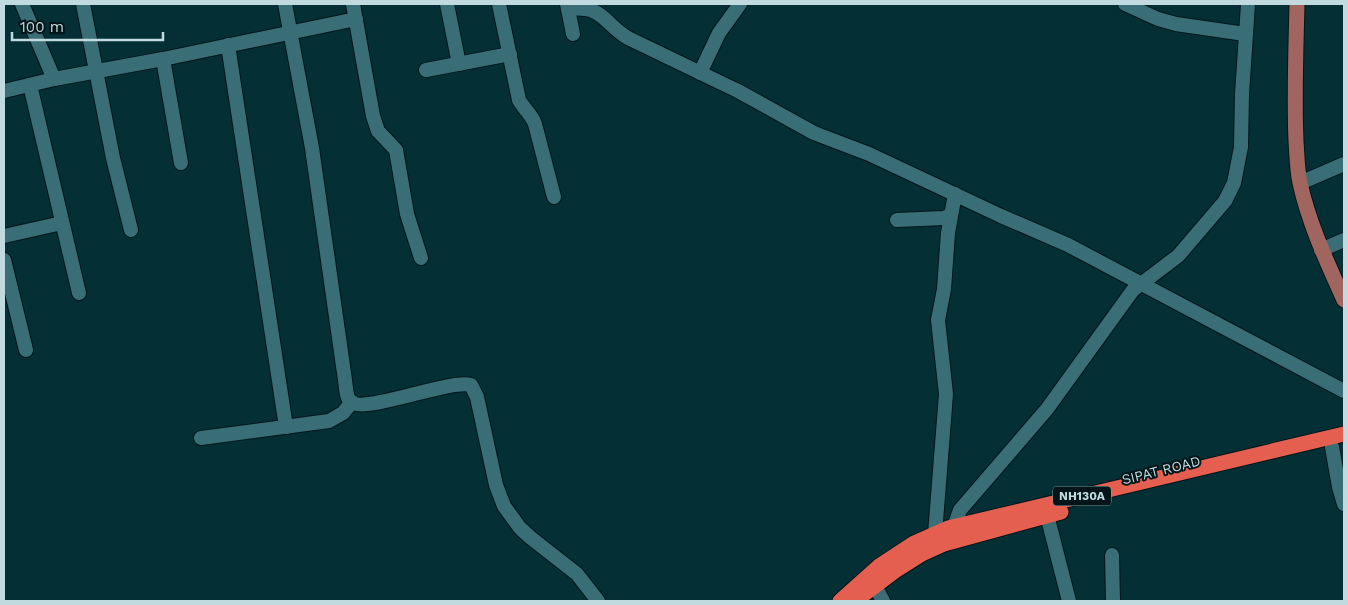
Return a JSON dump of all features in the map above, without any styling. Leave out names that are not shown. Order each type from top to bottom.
[{"type":"highway","name":"NH130A","points":[[840,601],[879,566],[914,543],[954,527],[1344,434]]},
{"type":"highway","name":"SIPAT ROAD","points":[[855,601],[922,554],[944,544],[1047,515],[1338,445]]},
{"type":"main road","points":[[1297,4],[1295,125],[1300,183],[1321,250],[1344,300]]},
{"type":"street","points":[[22,4],[54,79]]},
{"type":"street","points":[[83,4],[113,158],[131,230]]},
{"type":"street","points":[[285,4],[312,148],[348,396],[352,402],[359,405],[412,396],[459,384],[471,385],[477,397],[496,485],[504,506],[520,528],[577,574],[598,601]]},
{"type":"street","points":[[353,4],[373,116],[378,131],[396,150],[407,214],[421,258]]},
{"type":"street","points":[[447,4],[459,64]]},
{"type":"street","points":[[499,4],[519,100],[533,117],[536,124],[554,197]]},
{"type":"street","points":[[700,73],[719,34],[740,4]]},
{"type":"street","points":[[1125,4],[1158,19],[1176,24],[1245,34]]},
{"type":"street","points":[[954,527],[960,510],[1047,409],[1123,302],[1140,284],[1178,256],[1219,210],[1234,183],[1241,147],[1245,34],[1248,4]]},
{"type":"street","points":[[573,34],[568,6],[599,13],[622,34],[738,91],[814,133],[869,154],[1068,245],[1140,284],[1263,346],[1344,391]]},
{"type":"street","points":[[4,91],[54,79],[356,19]]},
{"type":"street","points":[[228,45],[286,427]]},
{"type":"street","points":[[426,70],[510,54]]},
{"type":"street","points":[[162,59],[181,163]]},
{"type":"street","points":[[30,85],[78,293]]},
{"type":"street","points":[[1300,183],[1344,164]]},
{"type":"street","points":[[935,534],[946,394],[938,320],[944,289],[951,215],[955,194]]},
{"type":"street","points":[[897,220],[944,218],[951,215]]},
{"type":"street","points":[[4,236],[62,223]]},
{"type":"street","points":[[1321,250],[1344,240]]},
{"type":"street","points":[[4,260],[26,350]]},
{"type":"street","points":[[200,438],[334,420],[352,402]]},
{"type":"street","points":[[1338,445],[1338,487],[1344,504]]},
{"type":"street","points":[[1047,515],[1069,601]]},
{"type":"street","points":[[1112,555],[1113,601]]},
{"type":"street","points":[[876,586],[883,601]]}]
